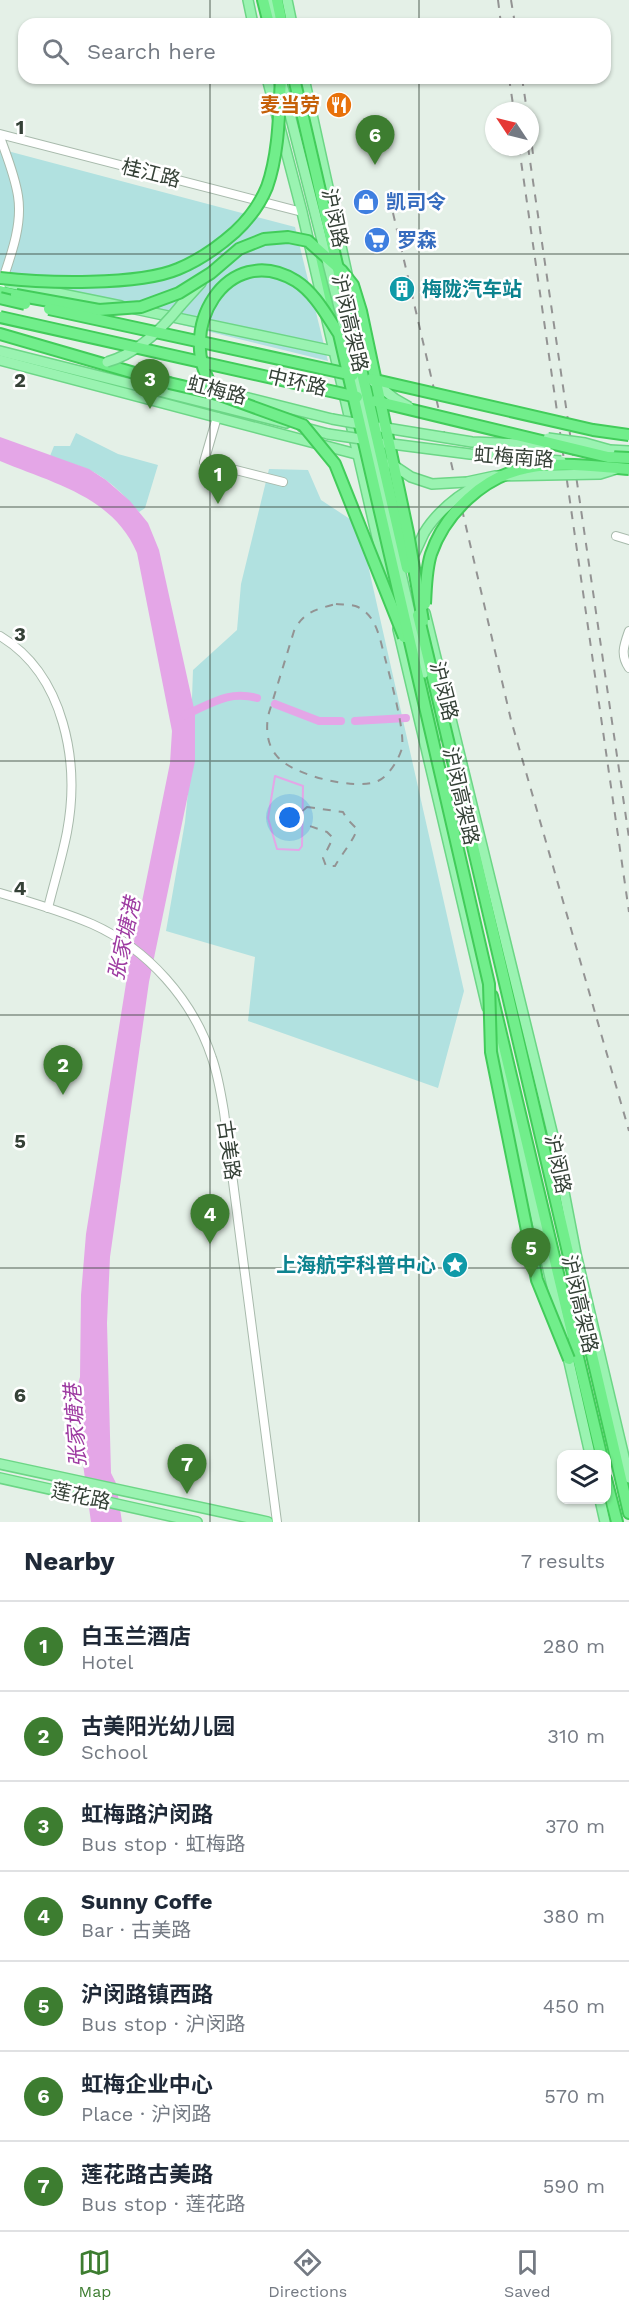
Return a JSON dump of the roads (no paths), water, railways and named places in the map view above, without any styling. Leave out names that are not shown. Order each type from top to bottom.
[{"type":"highway","points":[[274,18],[277,0]]},
{"type":"highway","points":[[264,1],[271,18]]},
{"type":"highway","points":[[0,284],[133,279],[176,270],[214,251],[243,224],[266,188],[277,135],[281,84]]},
{"type":"highway","name":"沪闵高架路","points":[[282,84],[339,334],[424,671],[629,1513]]},
{"type":"highway","name":"沪闵高架路","points":[[293,84],[363,380],[489,984],[600,1450]]},
{"type":"highway","points":[[0,284],[99,310],[141,307],[179,293],[211,273],[239,249],[264,239],[288,237],[308,241],[342,271],[353,285],[364,323],[408,533],[423,621]]},
{"type":"highway","points":[[214,389],[207,377],[202,360],[202,318],[211,298],[238,276],[261,271],[294,280],[319,303],[339,334]]},
{"type":"highway","name":"中环路","points":[[0,298],[592,430],[629,435]]},
{"type":"highway","name":"中环路","points":[[0,317],[268,375],[608,457],[628,465]]},
{"type":"highway","points":[[0,334],[217,394],[303,425],[335,464],[424,671]]},
{"type":"highway","points":[[424,671],[423,621],[428,567],[440,532],[452,516],[492,481],[527,468],[628,465]]},
{"type":"highway","points":[[489,984],[491,1052],[537,1280],[569,1359]]},
{"type":"highway","points":[[611,1499],[617,1522]]},
{"type":"main road","points":[[248,0],[252,18]]},
{"type":"main road","points":[[287,0],[291,18]]},
{"type":"main road","name":"沪闵路","points":[[269,84],[302,212],[589,1450]]},
{"type":"main road","name":"沪闵路","points":[[283,84],[337,300],[438,732],[427,755]]},
{"type":"main road","points":[[293,84],[352,349],[365,373],[395,399],[428,416],[488,430],[585,443],[610,450]]},
{"type":"main road","name":"沪闵路","points":[[305,84],[390,465],[554,1140],[576,1254],[629,1478]]},
{"type":"main road","points":[[106,362],[117,359],[150,338],[211,273]]},
{"type":"main road","points":[[0,284],[366,359]]},
{"type":"main road","name":"虹梅路","points":[[0,334],[332,419],[401,430]]},
{"type":"main road","name":"虹梅路","points":[[0,351],[328,434],[400,446]]},
{"type":"main road","name":"虹梅路","points":[[0,360],[357,454],[390,465]]},
{"type":"main road","name":"虹梅南路","points":[[401,430],[472,442],[629,451]]},
{"type":"main road","points":[[371,446],[395,468],[422,482],[444,484],[495,476],[600,474],[628,465]]},
{"type":"main road","name":"虹梅南路","points":[[400,446],[470,454],[628,465]]},
{"type":"main road","points":[[412,559],[424,533],[439,512],[449,503],[495,476]]},
{"type":"main road","name":"莲花路","points":[[0,1464],[268,1522]]},
{"type":"main road","name":"莲花路","points":[[0,1479],[197,1522]]},
{"type":"main road","points":[[601,1504],[605,1522]]},
{"type":"street","name":"桂江路","points":[[0,136],[302,212]]},
{"type":"street","points":[[0,136],[18,198],[16,232],[0,284]]},
{"type":"street","points":[[217,417],[204,462],[284,482]]},
{"type":"street","points":[[616,536],[629,540]]},
{"type":"street","points":[[628,667],[623,657],[629,631]]},
{"type":"street","points":[[0,636],[26,656],[40,673],[54,701],[67,741],[71,763],[67,833],[48,908]]},
{"type":"street","name":"古美路","points":[[0,893],[94,925],[126,944],[159,972],[181,996],[193,1015],[212,1058],[219,1083],[277,1522]]},
{"type":"waterway","points":[[185,715],[228,697],[257,698]]},
{"type":"waterway","points":[[275,704],[319,721],[341,721]]},
{"type":"waterway","points":[[355,721],[406,718]]},
{"type":"waterway","points":[[275,776],[303,786],[302,846],[299,850],[277,849],[268,818],[275,776]]},
{"type":"railway","points":[[498,0],[500,18]]},
{"type":"railway","points":[[511,0],[514,18]]},
{"type":"railway","points":[[510,84],[513,102]]},
{"type":"railway","points":[[523,84],[526,102]]},
{"type":"railway","points":[[520,156],[629,912]]},
{"type":"railway","points":[[529,156],[629,838]]},
{"type":"railway","points":[[393,213],[511,720],[629,1131]]},
{"type":"railway","points":[[336,604],[358,607],[374,622],[399,717],[402,740],[399,757],[386,775],[368,784],[324,779],[295,769],[276,755],[268,737],[268,716],[294,631],[306,615],[336,604]]},
{"type":"railway","points":[[307,807],[343,812],[357,829],[335,866],[326,866],[323,858],[333,838],[327,832],[301,823],[298,815],[307,807]]},
{"type":"place","name":"麦当劳","points":[[339,105]]},
{"type":"place","name":"虹梅企业中心","points":[[375,165]]},
{"type":"place","name":"凯司令","points":[[366,202]]},
{"type":"place","name":"罗森","points":[[377,240]]},
{"type":"place","name":"梅陇汽车站","points":[[402,289]]},
{"type":"place","name":"虹梅路沪闵路","points":[[150,409]]},
{"type":"place","name":"白玉兰酒店","points":[[218,504]]},
{"type":"place","name":"古美阳光幼儿园","points":[[63,1095]]},
{"type":"place","name":"Sunny Coffe","points":[[210,1244]]},
{"type":"place","name":"上海航宇科普中心","points":[[455,1265]]},
{"type":"place","name":"沪闵路镇西路","points":[[531,1278]]},
{"type":"place","name":"莲花路古美路","points":[[187,1494]]},
{"type":"water label","name":"张家塘港","points":[[124,939]]},
{"type":"water label","name":"张家塘港","points":[[75,1426]]}]
